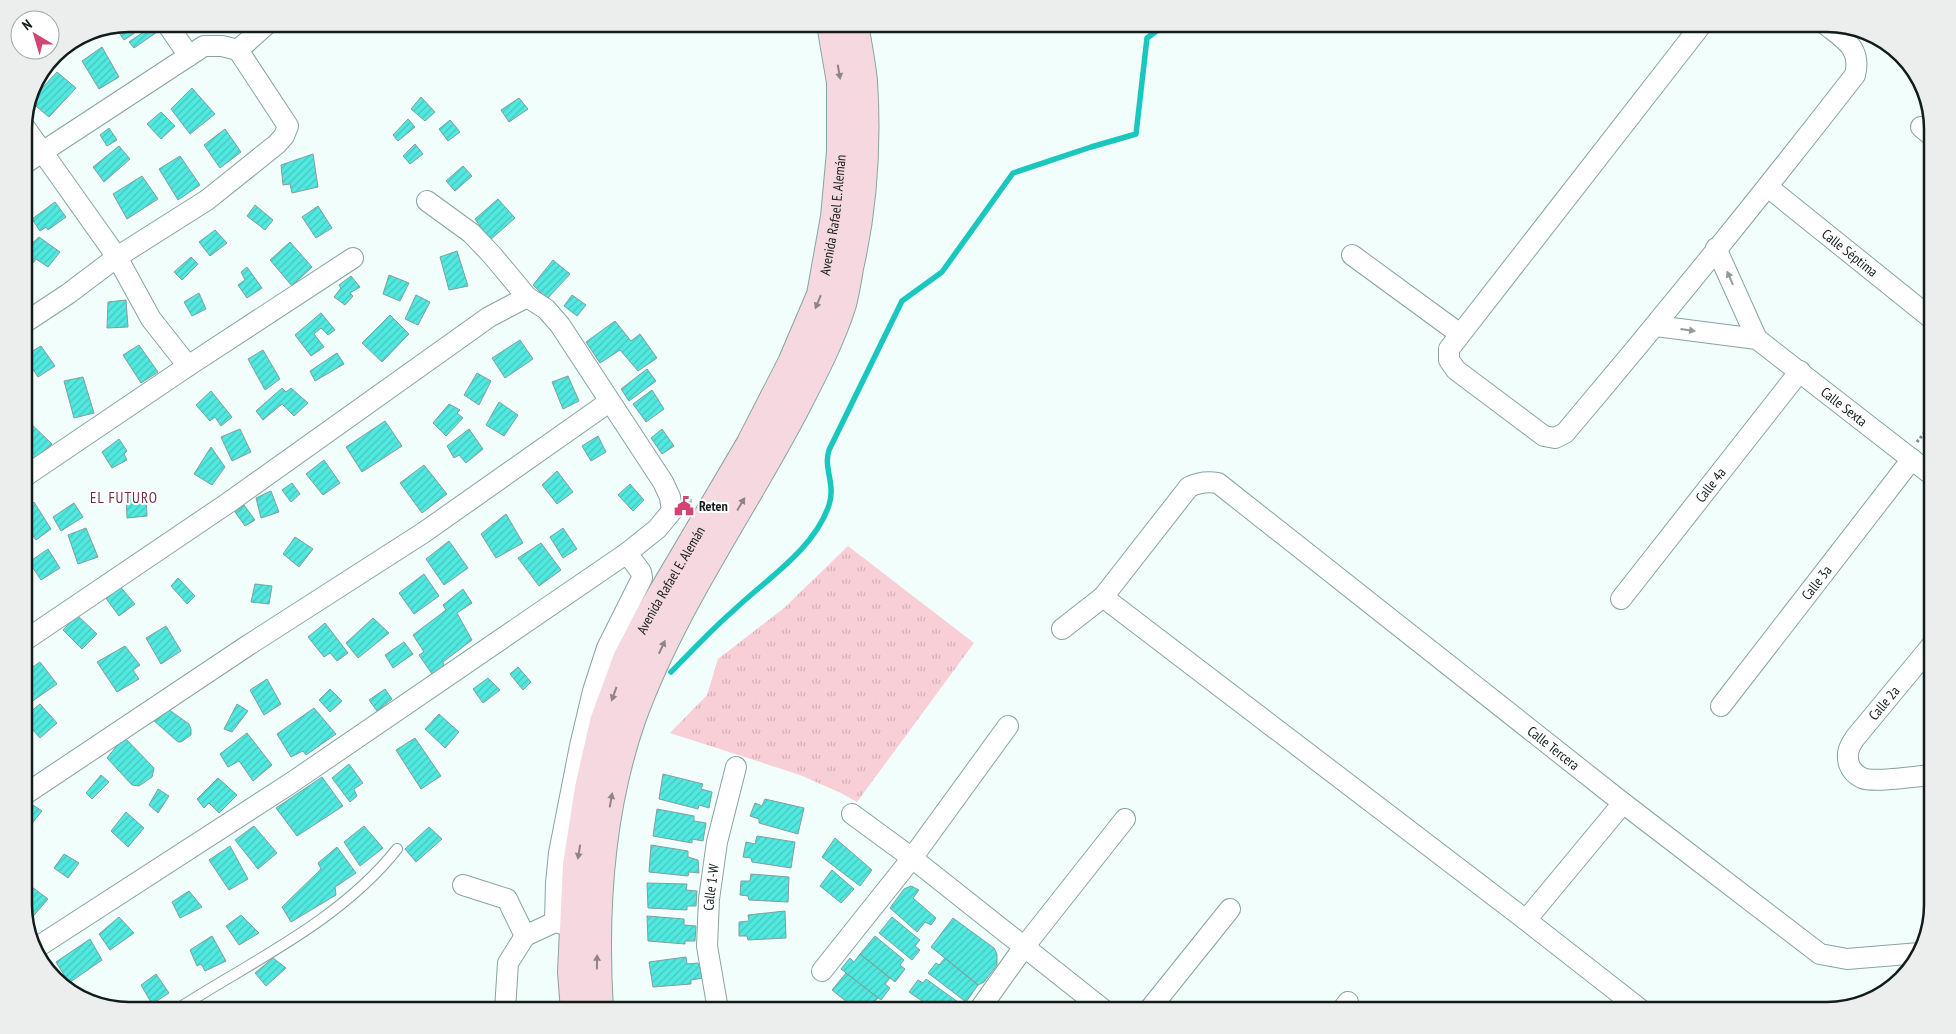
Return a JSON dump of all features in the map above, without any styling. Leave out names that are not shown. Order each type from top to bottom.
[{"type":"main road","name":"Avenida Rafael E. Alemán","points":[[574,1002],[572,972],[564,924],[577,865],[589,788],[604,722],[627,659],[652,611],[750,445],[792,363],[821,295],[835,217],[840,152],[841,82],[832,32]]},
{"type":"main road","name":"Avenida Rafael E. Alemán","points":[[599,1002],[597,969],[599,868],[614,785],[631,721],[672,626],[696,580],[772,452],[812,375],[842,304],[858,230],[864,152],[863,79],[855,32]]},
{"type":"street","points":[[172,32],[189,56]]},
{"type":"street","points":[[238,50],[257,32]]},
{"type":"street","points":[[1696,32],[1449,350],[1449,360],[1456,370],[1544,436],[1555,438],[1565,433],[1656,326],[1855,75],[1857,58],[1854,50],[1850,44],[1836,33]]},
{"type":"street","points":[[33,158],[204,46],[222,46],[238,50],[288,126],[284,136],[276,144],[207,200],[117,257],[68,294],[33,317]]},
{"type":"street","points":[[33,140],[117,257],[151,319],[188,366]]},
{"type":"street","name":"Calle Séptima","points":[[1768,187],[1923,312]]},
{"type":"street","points":[[41,945],[291,783],[627,553],[657,530],[672,511],[670,497],[662,482],[560,325],[546,309],[527,297],[471,233],[427,201]]},
{"type":"street","name":"Calle Sexta","points":[[1716,248],[1757,339]]},
{"type":"street","points":[[1352,255],[1460,334]]},
{"type":"street","points":[[33,471],[353,258]]},
{"type":"street","points":[[33,635],[228,503],[489,317],[527,297]]},
{"type":"street","name":"Calle Sexta","points":[[1656,326],[1757,339],[1800,370],[1923,468]]},
{"type":"street","name":"Calle 4a","points":[[1620,599],[1800,370]]},
{"type":"street","points":[[33,789],[423,533],[609,402]]},
{"type":"street","name":"Calle 3a","points":[[1721,706],[1912,459]]},
{"type":"street","name":"Calle Tercera","points":[[1103,597],[1189,487],[1198,482],[1218,483],[1623,803],[1820,954],[1847,959],[1910,954]]},
{"type":"street","points":[[506,1002],[508,963],[525,936],[564,924],[556,883],[559,853],[580,746],[593,691],[607,648],[642,578],[627,553]]},
{"type":"street","points":[[1062,629],[1103,597],[1632,1002]]},
{"type":"street","name":"Calle 2a","points":[[1924,655],[1855,738],[1849,748],[1850,766],[1854,773],[1862,778],[1873,780],[1924,776]]},
{"type":"street","points":[[822,971],[912,858],[1008,726]]},
{"type":"street","name":"Calle 1-W","points":[[717,1002],[707,946],[710,898],[717,842],[736,767]]},
{"type":"street","points":[[1526,920],[1623,803]]},
{"type":"street","points":[[852,814],[912,858],[1094,1002]]},
{"type":"street","points":[[985,1002],[1024,948],[1125,819]]},
{"type":"street","points":[[463,885],[507,899],[525,936]]},
{"type":"street","points":[[1155,1002],[1230,909]]},
{"type":"lane","points":[[189,1002],[317,924],[362,886],[383,866],[397,849]]},
{"type":"green space","points":[[848,546],[974,643],[857,802],[800,775],[670,733],[707,695],[718,659],[784,608]]},
{"type":"building","points":[[136,32],[124,40],[119,33]]},
{"type":"building","points":[[144,32],[157,32],[134,48],[129,42]]},
{"type":"building","points":[[102,47],[119,77],[99,89],[82,61]]},
{"type":"building","points":[[57,72],[76,88],[49,117],[35,106],[41,89]]},
{"type":"building","points":[[192,88],[215,114],[190,134],[171,109]]},
{"type":"building","points":[[421,97],[435,112],[425,121],[411,109]]},
{"type":"building","points":[[519,98],[528,109],[509,122],[501,110]]},
{"type":"building","points":[[161,112],[175,126],[161,139],[147,124]]},
{"type":"building","points":[[408,119],[415,127],[398,141],[393,135]]},
{"type":"building","points":[[450,120],[460,132],[448,141],[439,129]]},
{"type":"building","points":[[109,128],[117,140],[107,146],[100,135]]},
{"type":"building","points":[[225,129],[241,152],[220,168],[204,145]]},
{"type":"building","points":[[415,144],[423,154],[410,164],[403,156]]},
{"type":"building","points":[[119,146],[130,159],[104,182],[93,167]]},
{"type":"building","points":[[313,154],[318,187],[292,193],[290,184],[283,185],[281,165]]},
{"type":"building","points":[[180,156],[200,185],[178,200],[159,169]]},
{"type":"building","points":[[463,166],[472,176],[455,191],[446,181]]},
{"type":"building","points":[[142,176],[158,199],[127,219],[113,194]]},
{"type":"building","points":[[498,199],[515,218],[490,240],[475,219]]},
{"type":"building","points":[[55,202],[66,217],[48,230],[46,227],[40,231],[33,218]]},
{"type":"building","points":[[255,205],[273,220],[265,230],[247,216]]},
{"type":"building","points":[[318,206],[332,228],[316,238],[302,217]]},
{"type":"building","points":[[215,230],[227,243],[210,256],[199,242]]},
{"type":"building","points":[[39,237],[60,252],[48,267],[36,259],[33,263],[33,242]]},
{"type":"building","points":[[290,242],[312,267],[292,286],[270,260]]},
{"type":"building","points":[[457,251],[468,286],[449,290],[440,257]]},
{"type":"building","points":[[191,257],[198,264],[182,280],[174,272]]},
{"type":"building","points":[[553,260],[570,274],[547,299],[533,285]]},
{"type":"building","points":[[247,267],[262,288],[247,298],[238,285],[245,280],[241,272]]},
{"type":"building","points":[[389,275],[409,283],[400,301],[383,294]]},
{"type":"building","points":[[351,276],[360,287],[350,293],[353,296],[345,305],[334,297],[341,288],[339,285]]},
{"type":"building","points":[[199,293],[206,309],[192,316],[184,302]]},
{"type":"building","points":[[416,295],[430,302],[418,325],[405,319]]},
{"type":"building","points":[[572,295],[586,305],[577,316],[564,306]]},
{"type":"building","points":[[126,300],[128,327],[107,328],[108,302]]},
{"type":"building","points":[[321,313],[335,330],[328,335],[321,328],[314,334],[324,347],[311,356],[295,335]]},
{"type":"building","points":[[390,315],[409,334],[382,362],[362,343]]},
{"type":"building","points":[[615,321],[631,341],[640,334],[657,358],[638,371],[620,350],[600,363],[586,342]]},
{"type":"building","points":[[520,340],[533,359],[505,378],[492,358]]},
{"type":"building","points":[[139,345],[158,372],[141,383],[123,355]]},
{"type":"building","points":[[41,346],[55,366],[38,377],[33,370],[33,351]]},
{"type":"building","points":[[263,350],[280,379],[265,390],[248,359]]},
{"type":"building","points":[[337,353],[344,364],[315,381],[310,371]]},
{"type":"building","points":[[647,369],[656,381],[629,401],[621,389]]},
{"type":"building","points":[[477,373],[491,381],[479,405],[464,395]]},
{"type":"building","points":[[568,376],[579,401],[563,409],[552,382]]},
{"type":"building","points":[[83,377],[94,413],[74,418],[64,381]]},
{"type":"building","points":[[282,388],[286,392],[291,388],[308,403],[294,416],[282,404],[263,420],[256,411]]},
{"type":"building","points":[[652,390],[664,409],[646,422],[633,404]]},
{"type":"building","points":[[211,391],[232,417],[221,426],[215,417],[210,421],[196,405]]},
{"type":"building","points":[[499,402],[518,415],[504,436],[486,425]]},
{"type":"building","points":[[449,404],[460,410],[457,413],[463,418],[446,436],[433,423]]},
{"type":"building","points":[[385,421],[402,446],[362,472],[346,447]]},
{"type":"building","points":[[33,426],[52,444],[33,460]]},
{"type":"building","points":[[240,429],[251,452],[232,461],[221,437]]},
{"type":"building","points":[[469,429],[483,449],[466,463],[459,455],[454,458],[447,446]]},
{"type":"building","points":[[662,429],[674,446],[662,454],[651,438]]},
{"type":"building","points":[[598,436],[606,452],[591,461],[582,446]]},
{"type":"building","points":[[119,439],[127,451],[124,454],[127,460],[112,468],[102,452]]},
{"type":"building","points":[[211,447],[225,467],[212,485],[194,474]]},
{"type":"building","points":[[324,460],[340,483],[323,495],[306,474]]},
{"type":"building","points":[[424,465],[447,494],[422,513],[400,483]]},
{"type":"building","points":[[557,471],[573,492],[557,504],[542,485]]},
{"type":"building","points":[[292,483],[300,494],[291,502],[282,490]]},
{"type":"building","points":[[630,484],[644,500],[633,511],[618,495]]},
{"type":"building","points":[[271,491],[279,512],[261,518],[256,498]]},
{"type":"building","points":[[146,493],[147,516],[127,518],[126,495]]},
{"type":"building","name":"Reten","points":[[680,498],[691,499],[691,507],[684,513],[675,506]]},
{"type":"building","points":[[33,503],[51,529],[36,540],[33,536]]},
{"type":"building","points":[[74,503],[83,517],[61,531],[53,517]]},
{"type":"building","points":[[244,505],[255,520],[245,526],[235,512]]},
{"type":"building","points":[[506,514],[523,543],[496,558],[481,534]]},
{"type":"building","points":[[86,528],[98,557],[78,564],[68,535]]},
{"type":"building","points":[[563,528],[577,549],[563,558],[550,537]]},
{"type":"building","points":[[295,537],[313,549],[299,567],[283,554]]},
{"type":"building","points":[[449,541],[468,568],[444,585],[426,559]]},
{"type":"building","points":[[541,543],[561,570],[539,586],[518,558]]},
{"type":"building","points":[[48,549],[60,568],[41,580],[33,568],[33,559]]},
{"type":"building","points":[[424,574],[439,596],[414,614],[399,593]]},
{"type":"building","points":[[178,578],[195,596],[187,604],[171,586]]},
{"type":"building","points":[[118,584],[135,604],[119,616],[105,597]]},
{"type":"building","points":[[255,584],[272,586],[269,604],[251,602]]},
{"type":"building","points":[[463,589],[472,603],[457,613],[472,640],[443,662],[444,668],[432,674],[419,655],[424,652],[413,635],[446,610],[443,605]]},
{"type":"building","points":[[77,615],[97,634],[82,649],[63,630]]},
{"type":"building","points":[[373,618],[389,633],[358,658],[346,643]]},
{"type":"building","points":[[325,623],[348,653],[337,661],[330,653],[324,657],[308,637]]},
{"type":"building","points":[[166,626],[181,651],[161,664],[146,638]]},
{"type":"building","points":[[404,642],[413,654],[393,668],[385,655]]},
{"type":"building","points":[[125,646],[140,665],[133,670],[139,679],[117,692],[97,662]]},
{"type":"building","points":[[40,662],[57,684],[33,701],[33,667]]},
{"type":"building","points":[[518,667],[531,682],[523,690],[510,674]]},
{"type":"building","points":[[488,678],[500,690],[483,703],[473,689]]},
{"type":"building","points":[[267,679],[281,704],[264,715],[250,690]]},
{"type":"building","points":[[330,689],[342,701],[330,712],[319,700]]},
{"type":"building","points":[[385,689],[392,699],[377,711],[369,700]]},
{"type":"building","points":[[40,704],[57,723],[40,738],[33,730],[33,710]]},
{"type":"building","points":[[237,704],[248,711],[232,732],[224,729]]},
{"type":"building","points":[[165,707],[189,724],[191,735],[181,742],[178,742],[153,720]]},
{"type":"building","points":[[314,708],[336,734],[306,755],[303,751],[291,757],[277,734]]},
{"type":"building","points":[[439,714],[459,732],[445,748],[425,729]]},
{"type":"building","points":[[247,733],[272,765],[253,781],[239,761],[228,767],[220,754]]},
{"type":"building","points":[[124,737],[154,768],[152,777],[139,786],[132,785],[107,758]]},
{"type":"building","points":[[415,738],[441,776],[421,789],[396,750]]},
{"type":"building","points":[[349,764],[363,783],[354,789],[357,796],[350,802],[332,778]]},
{"type":"building","points":[[663,774],[703,784],[701,789],[712,792],[709,808],[699,805],[698,809],[659,799]]},
{"type":"building","points":[[101,775],[109,782],[92,799],[86,793]]},
{"type":"building","points":[[322,777],[343,806],[297,836],[276,808]]},
{"type":"building","points":[[218,778],[237,795],[219,813],[209,803],[204,808],[197,799]]},
{"type":"building","points":[[158,789],[169,796],[158,813],[149,805]]},
{"type":"building","points":[[765,799],[804,808],[798,834],[759,823],[759,819],[750,816],[755,803],[762,806]]},
{"type":"building","points":[[33,805],[42,811],[33,822]]},
{"type":"building","points":[[657,809],[694,816],[694,821],[706,823],[703,841],[692,839],[692,843],[653,836]]},
{"type":"building","points":[[126,812],[144,828],[128,847],[111,831]]},
{"type":"building","points":[[254,826],[277,853],[258,869],[235,840]]},
{"type":"building","points":[[364,826],[383,848],[360,866],[344,842]]},
{"type":"building","points":[[429,827],[442,839],[416,862],[405,849]]},
{"type":"building","points":[[757,836],[795,842],[791,868],[752,862],[751,858],[743,857],[746,842],[755,844]]},
{"type":"building","points":[[835,838],[872,870],[860,886],[822,857]]},
{"type":"building","points":[[651,845],[688,851],[688,857],[698,860],[699,873],[689,872],[688,876],[649,872]]},
{"type":"building","points":[[230,846],[248,879],[229,890],[209,860]]},
{"type":"building","points":[[337,847],[356,873],[335,887],[336,895],[291,922],[282,907],[321,869],[318,863]]},
{"type":"building","points":[[64,854],[79,863],[68,878],[54,868]]},
{"type":"building","points":[[832,870],[854,889],[841,903],[820,886]]},
{"type":"building","points":[[751,874],[789,877],[788,902],[749,900],[748,896],[740,895],[741,881],[750,881]]},
{"type":"building","points":[[647,883],[687,884],[686,890],[697,891],[696,906],[687,906],[687,910],[648,908]]},
{"type":"building","points":[[911,886],[919,890],[913,898],[936,918],[931,925],[925,922],[917,932],[890,908],[904,889]]},
{"type":"building","points":[[33,888],[48,899],[33,916]]},
{"type":"building","points":[[189,891],[202,907],[180,918],[172,902]]},
{"type":"building","points":[[785,911],[786,938],[748,940],[747,936],[739,936],[739,922],[749,921],[748,915]]},
{"type":"building","points":[[241,915],[259,933],[239,945],[226,926]]},
{"type":"building","points":[[647,916],[684,919],[684,925],[696,926],[695,941],[685,941],[685,944],[648,941]]},
{"type":"building","points":[[119,917],[134,933],[110,950],[99,934]]},
{"type":"building","points":[[892,917],[920,940],[915,946],[920,950],[912,960],[879,933]]},
{"type":"building","points":[[953,918],[994,948],[997,954],[997,965],[984,982],[978,985],[931,947]]},
{"type":"building","points":[[212,936],[226,961],[205,971],[201,964],[197,966],[190,950]]},
{"type":"building","points":[[875,936],[904,960],[900,965],[905,969],[895,982],[860,954]]},
{"type":"building","points":[[90,939],[102,960],[71,981],[64,975],[56,962]]},
{"type":"building","points":[[860,954],[890,978],[885,984],[890,988],[881,1000],[841,969],[850,958],[854,962]]},
{"type":"building","points":[[686,957],[687,964],[698,963],[703,978],[691,980],[691,984],[653,987],[649,962]]},
{"type":"building","points":[[273,958],[286,968],[266,986],[255,973]]},
{"type":"building","points":[[945,958],[978,985],[966,1002],[928,973],[936,963],[939,965]]},
{"type":"building","points":[[846,973],[878,998],[874,1002],[847,1002],[832,990]]},
{"type":"building","points":[[156,974],[169,993],[155,1002],[151,1002],[141,985]]},
{"type":"building","points":[[926,979],[958,1002],[923,1002],[909,992],[918,980],[923,983]]},
{"type":"waterway","points":[[671,672],[709,633],[787,563],[812,536],[822,521],[831,497],[827,464],[829,450],[902,301],[942,272],[1013,173],[1136,134],[1147,38],[1155,32]]},
{"type":"place","name":"Reten","points":[[684,506]]},
{"type":"district","name":"EL FUTURO","points":[[124,498]]}]
